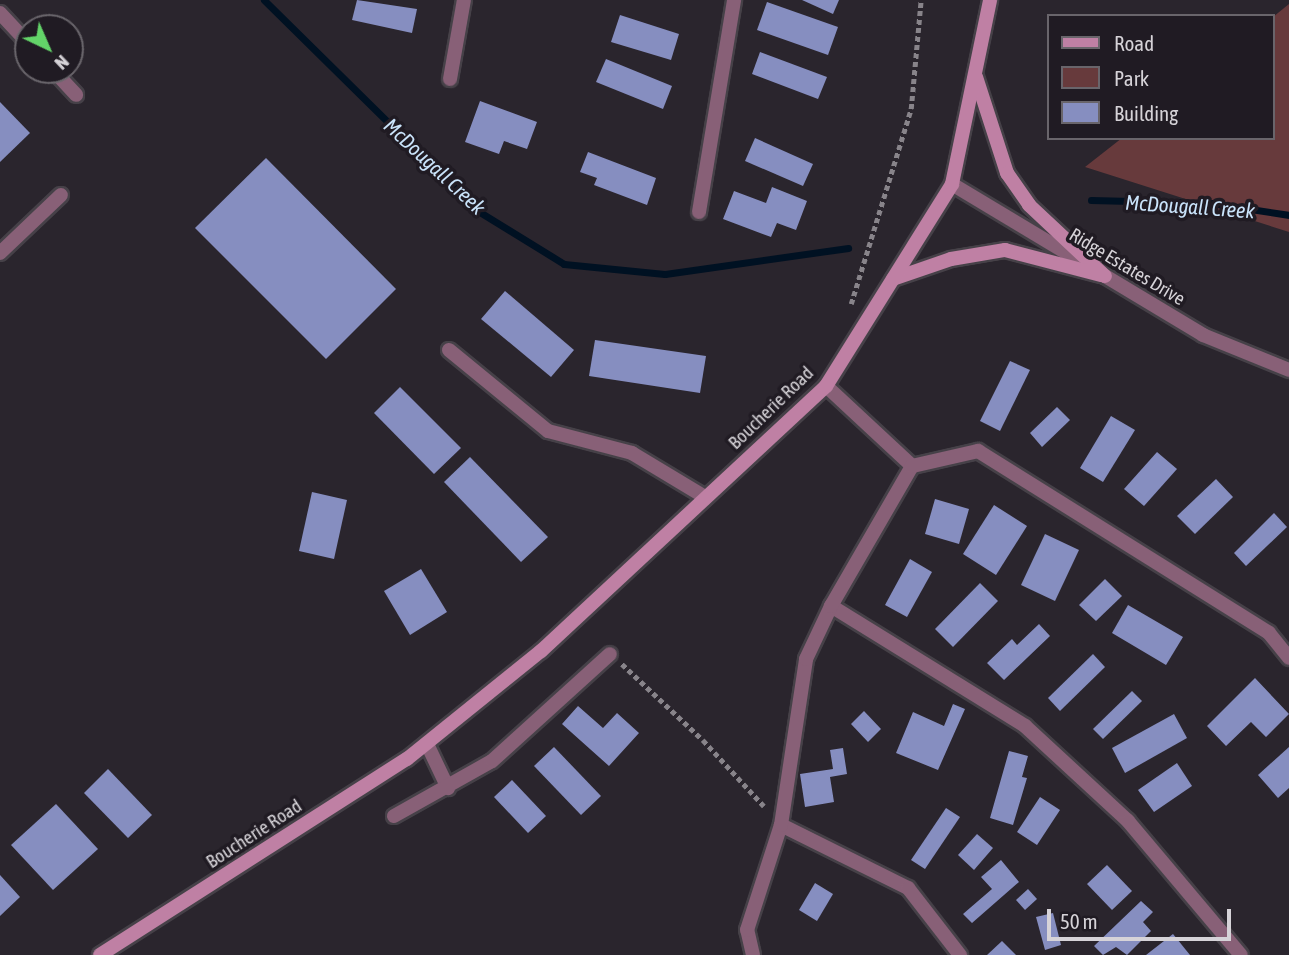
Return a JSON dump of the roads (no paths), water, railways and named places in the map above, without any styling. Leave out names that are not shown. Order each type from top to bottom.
[{"type":"main road","name":"Boucherie Road","points":[[100,955],[427,744],[541,651],[826,386],[952,184],[990,0]]},
{"type":"main road","points":[[975,72],[1007,173],[1029,205],[1105,276]]},
{"type":"main road","points":[[893,279],[951,259],[1005,250],[1105,276]]},
{"type":"street","points":[[450,79],[464,0]]},
{"type":"street","points":[[699,212],[734,0]]},
{"type":"street","points":[[0,13],[14,28]]},
{"type":"street","points":[[66,84],[76,94]]},
{"type":"street","name":"Ridge Estates Drive","points":[[952,184],[1203,335],[1289,370]]},
{"type":"street","points":[[2,247],[61,195]]},
{"type":"street","points":[[449,350],[548,431],[632,453],[705,497]]},
{"type":"street","points":[[826,386],[912,466]]},
{"type":"street","points":[[753,955],[747,930],[781,825],[806,659],[831,606],[912,466],[978,452],[1269,633],[1289,658]]},
{"type":"street","points":[[831,606],[1026,726],[1128,821],[1241,955]]},
{"type":"street","points":[[394,816],[448,788],[502,753],[610,654]]},
{"type":"street","points":[[427,744],[448,788]]},
{"type":"street","points":[[781,825],[908,888],[960,955]]},
{"type":"waterway","name":"McDougall Creek","points":[[264,0],[478,211],[564,264],[665,274],[848,248]]},
{"type":"waterway","name":"McDougall Creek","points":[[1091,200],[1211,203],[1289,215]]}]
